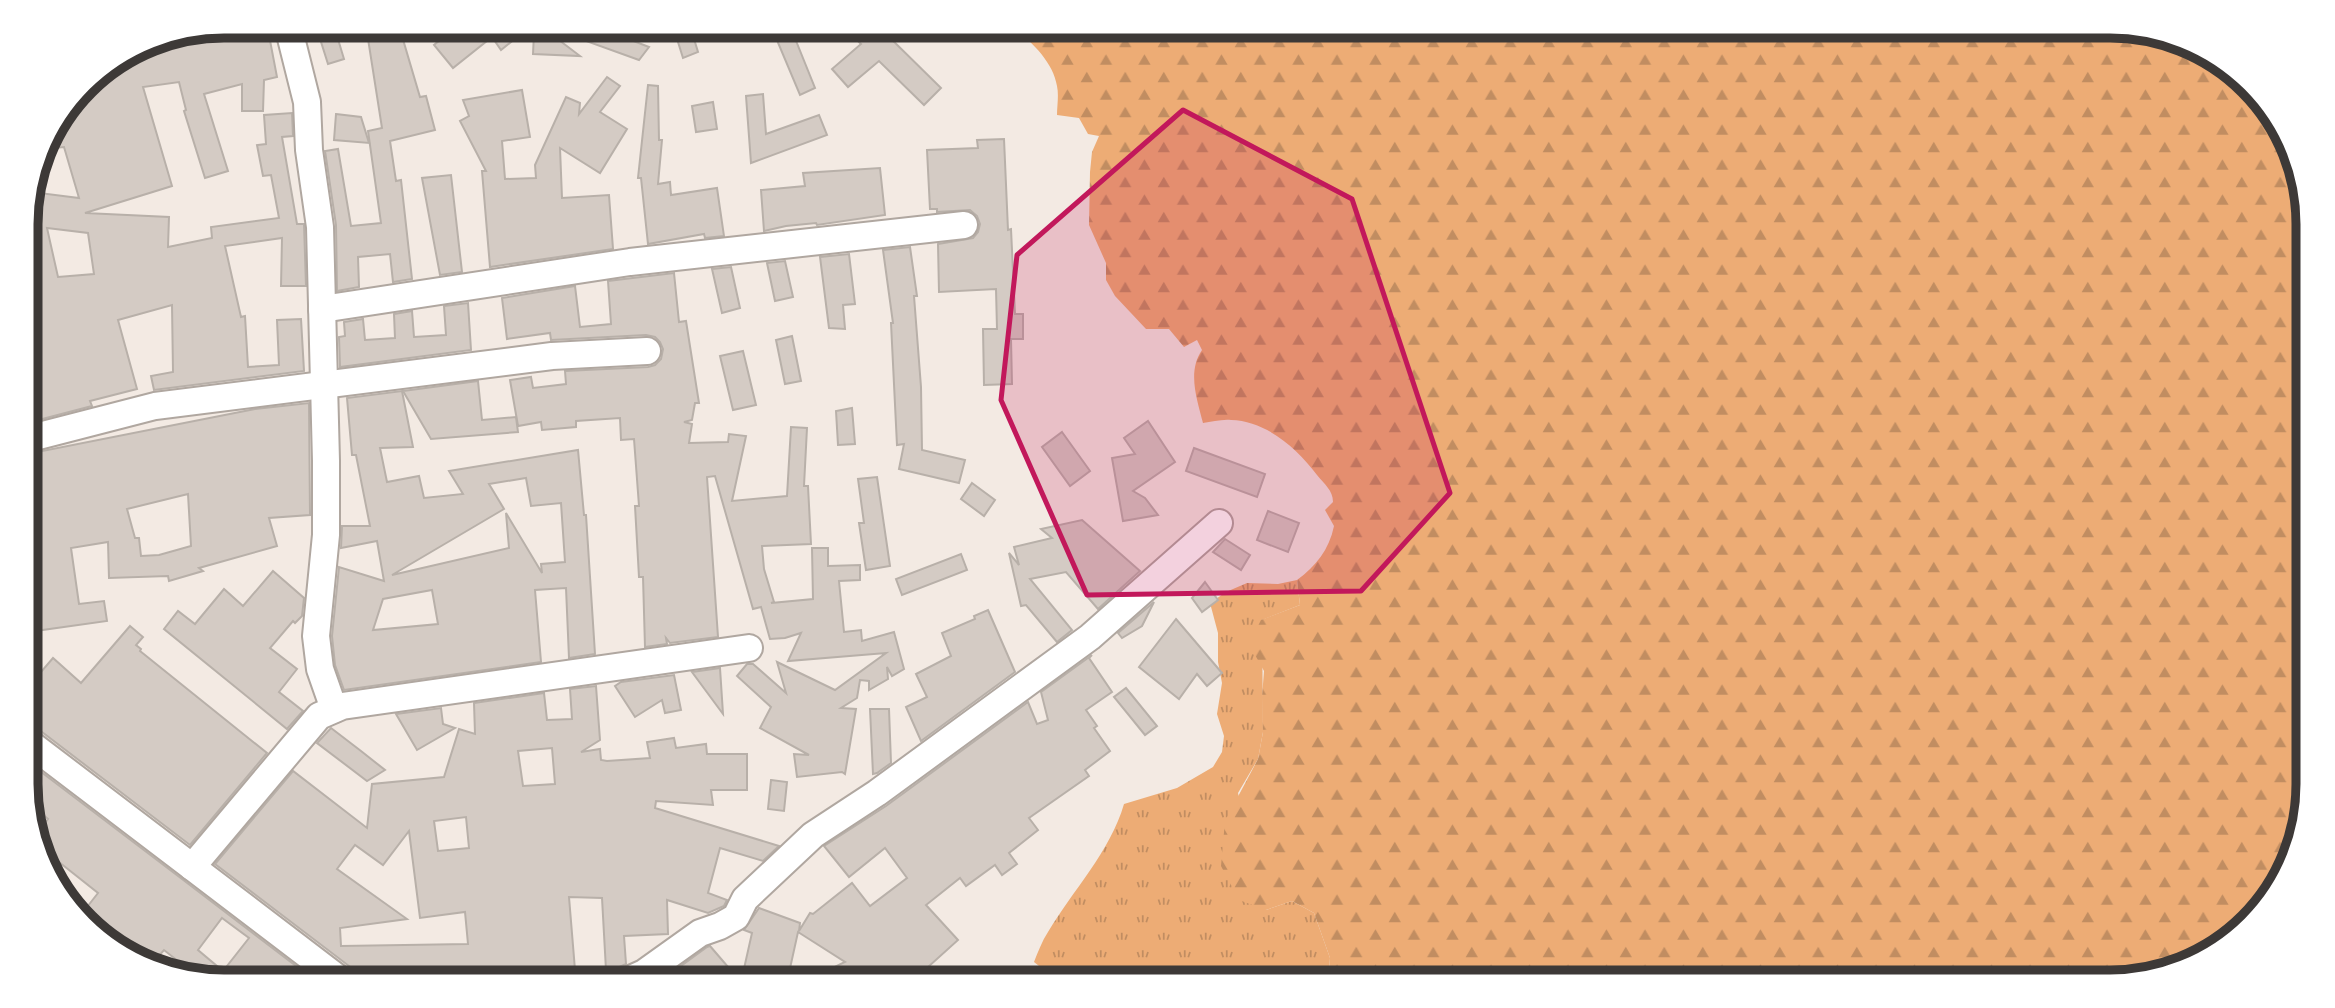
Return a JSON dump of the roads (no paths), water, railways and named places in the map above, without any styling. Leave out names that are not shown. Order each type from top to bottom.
[{"type":"street","points":[[291,39],[307,102],[309,150],[320,227],[326,535],[316,636],[320,669],[334,709]]},
{"type":"street","points":[[322,309],[630,262],[964,225]]},
{"type":"street","points":[[39,436],[155,406],[552,356],[647,351]]},
{"type":"street","points":[[649,970],[700,933],[736,917],[745,899],[813,835],[877,793],[1090,637],[1219,523]]},
{"type":"street","points":[[192,867],[319,716],[334,709],[749,648]]},
{"type":"street","points":[[38,750],[327,970]]}]
